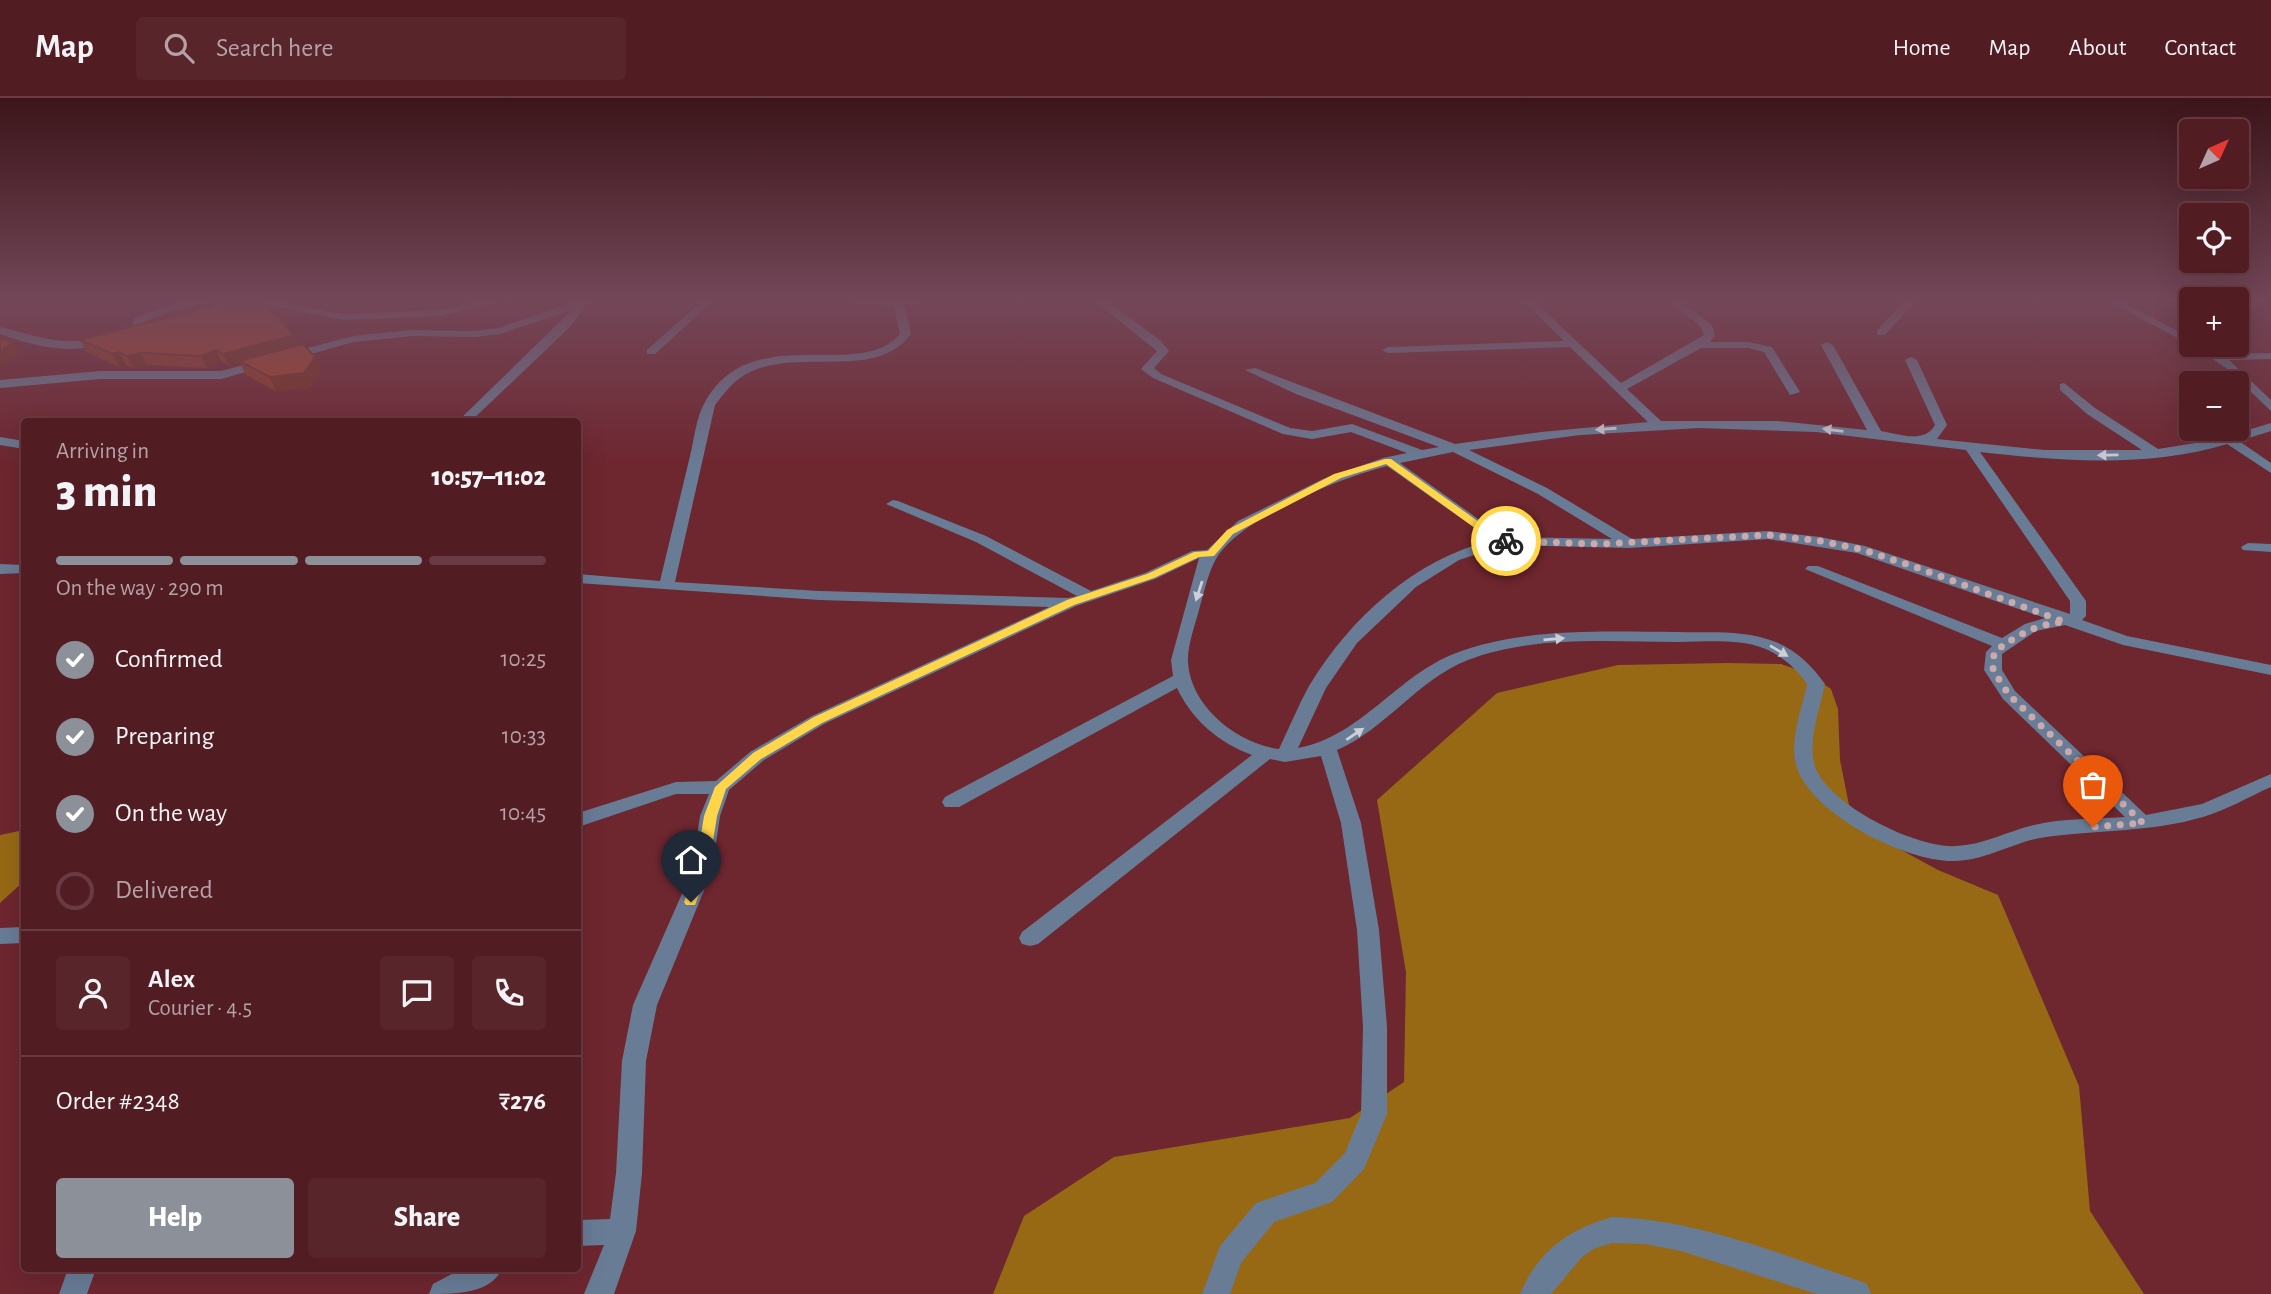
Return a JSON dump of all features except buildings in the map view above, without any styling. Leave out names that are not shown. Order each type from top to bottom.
[{"type":"street","points":[[0,384],[100,375],[221,375],[295,355]]},
{"type":"street","points":[[467,418],[534,355]]},
{"type":"street","points":[[666,587],[709,405],[726,383],[741,372],[783,359],[862,355]]},
{"type":"street","points":[[1160,355],[1147,369],[1157,376],[1287,431],[1312,435],[1352,428],[1420,454]]},
{"type":"street","points":[[1585,355],[1660,427]]},
{"type":"street","points":[[1620,388],[1681,355]]},
{"type":"street","points":[[1772,355],[1794,392]]},
{"type":"street","points":[[1833,355],[1877,436]]},
{"type":"street","points":[[2217,357],[2268,358]]},
{"type":"street","points":[[2217,357],[2271,407]]},
{"type":"street","points":[[1911,360],[1941,425],[1936,434],[1921,442]]},
{"type":"street","points":[[1251,370],[1342,409],[1454,448],[1556,498],[1629,544]]},
{"type":"street","points":[[2064,387],[2091,411],[2156,453]]},
{"type":"street","points":[[2223,441],[2156,453],[2077,455],[1972,449],[1781,426],[1660,427],[1555,434],[1420,454],[1338,476],[1230,532],[1210,554],[1179,660],[1182,678],[1197,709],[1212,724],[1243,745],[1275,755],[1328,750],[1369,724],[1442,665],[1486,649],[1555,638],[1753,640],[1789,657],[1807,670],[1816,684],[1803,750],[1806,770],[1842,807],[1895,840],[1924,850],[1953,853],[1977,850],[2042,831],[2143,823],[2200,812],[2232,800],[2249,787],[2271,780]]},
{"type":"street","points":[[2249,434],[2271,427]]},
{"type":"street","points":[[0,441],[21,444]]},
{"type":"street","points":[[2230,441],[2271,469]]},
{"type":"street","points":[[1972,449],[2078,601],[2078,616],[2065,622],[2042,624],[2020,633],[1994,652],[1993,670],[2009,695],[2143,823]]},
{"type":"street","points":[[1388,461],[1483,529],[1505,541]]},
{"type":"street","points":[[893,504],[981,539],[1091,597]]},
{"type":"street","points":[[1030,939],[1275,755],[1346,647],[1425,572],[1474,549],[1505,541],[1629,544],[1768,535],[1820,541],[1860,549],[2123,640],[2271,670]]},
{"type":"street","points":[[2248,547],[2271,548]]},
{"type":"street","points":[[598,1294],[607,1278],[622,1231],[629,1173],[634,1061],[645,1005],[702,872],[710,816],[721,787],[757,756],[818,720],[1070,603],[1150,576],[1197,554],[1210,554]]},
{"type":"street","points":[[0,569],[21,569]]},
{"type":"street","points":[[1813,569],[2004,645]]},
{"type":"street","points":[[585,580],[895,600],[1070,603]]},
{"type":"street","points":[[952,802],[1182,678]]},
{"type":"street","points":[[1216,1294],[1230,1255],[1265,1212],[1322,1193],[1355,1161],[1374,1114],[1375,1027],[1367,930],[1351,823],[1328,750]]},
{"type":"street","points":[[581,819],[626,802],[676,789],[721,787]]},
{"type":"street","points":[[0,936],[21,935]]},
{"type":"street","points":[[1534,1294],[1558,1260],[1590,1235],[1627,1229],[1671,1234],[1857,1294]]},
{"type":"street","points":[[581,1233],[622,1231]]},
{"type":"street","points":[[74,1294],[81,1272]]},
{"type":"street","points":[[443,1294],[483,1272]]},
{"type":"shaded area","points":[[1781,664],[1807,673],[1831,689],[1838,709],[1840,760],[1849,805],[1885,841],[1938,870],[1998,895],[2079,1086],[2090,1211],[2144,1294],[993,1294],[1024,1216],[1114,1157],[1350,1118],[1404,1082],[1406,972],[1377,800],[1497,693],[1618,665]]},
{"type":"shaded area","points":[[21,831],[21,884],[0,903],[0,835]]},
{"type":"way so far","points":[[1506,541],[1629,544],[1768,535],[1820,541],[1860,549],[1915,567],[2065,622],[2042,624],[2020,633],[1994,652],[1993,670],[2009,695],[2143,823],[2093,827]]},
{"type":"route","points":[[691,902],[702,872],[710,816],[721,787],[757,756],[818,720],[1070,603],[1150,576],[1197,554],[1210,554],[1230,532],[1338,476],[1388,461],[1483,529],[1506,541]]}]
